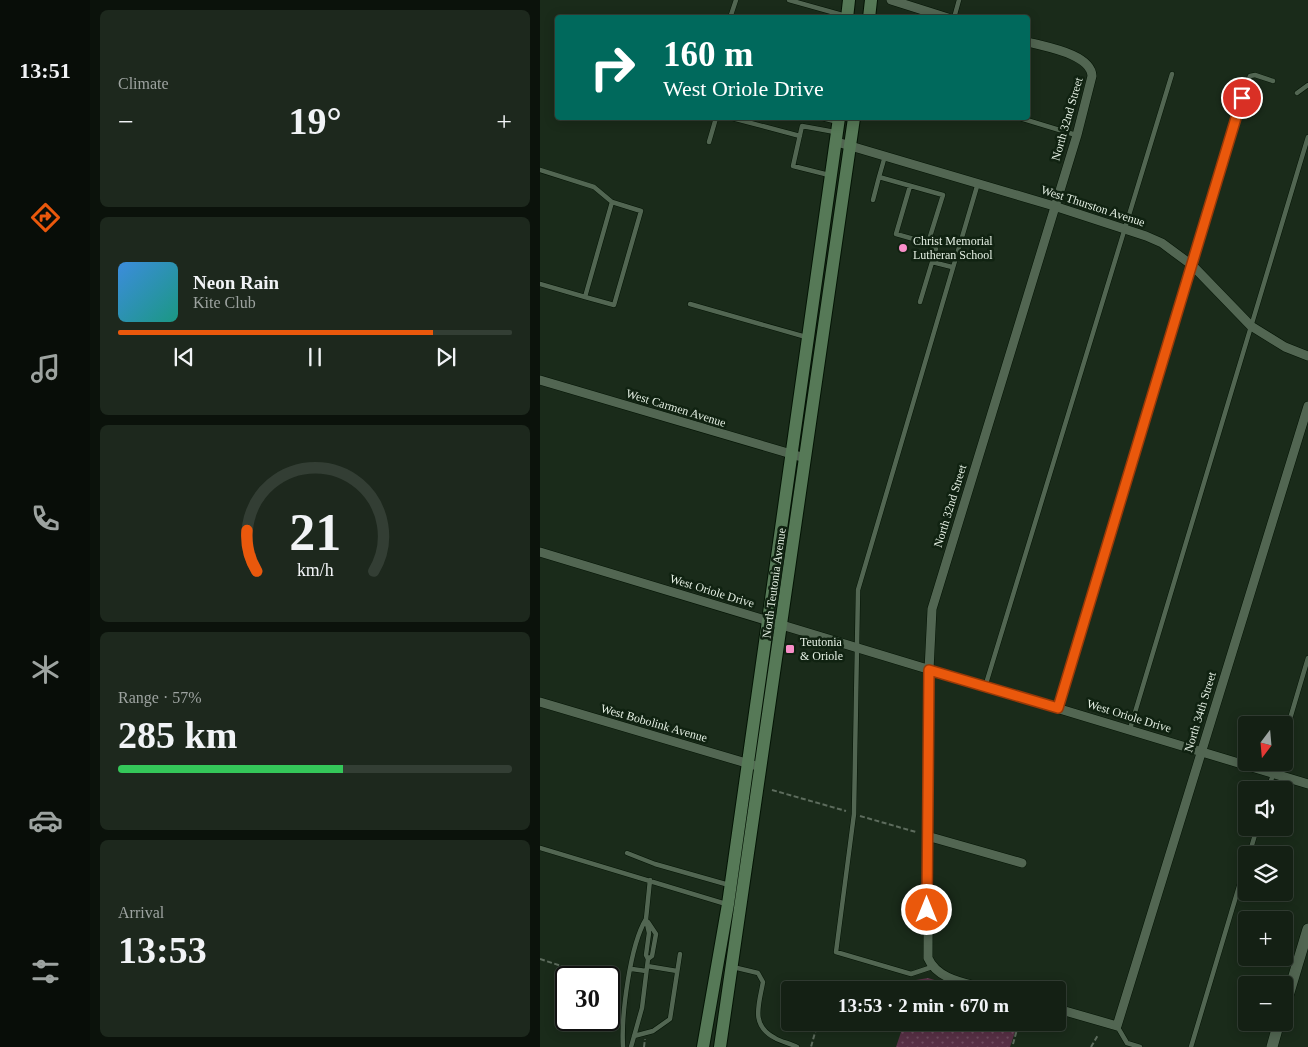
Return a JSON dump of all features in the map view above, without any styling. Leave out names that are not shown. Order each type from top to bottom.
[{"type":"main road","points":[[847,15],[849,0]]},
{"type":"main road","points":[[869,15],[871,0]]},
{"type":"main road","name":"North Teutonia Avenue","points":[[720,1047],[761,767],[775,622],[799,457],[854,120]]},
{"type":"main road","name":"North Teutonia Avenue","points":[[799,457],[809,338],[838,129]]},
{"type":"main road","name":"North Teutonia Avenue","points":[[703,1047],[728,904],[747,763],[775,622]]},
{"type":"street","points":[[891,0],[941,15]]},
{"type":"street","name":"North 32nd Street","points":[[932,967],[926,947],[929,670],[932,609],[1077,135],[1092,76],[1090,66],[1076,56],[1030,43]]},
{"type":"street","points":[[1058,708],[1193,266],[1242,98]]},
{"type":"street","name":"West Thurston Avenue","points":[[838,129],[850,146],[1126,228],[1162,243],[1193,266],[1251,326],[1285,347],[1308,356]]},
{"type":"street","name":"West Carmen Avenue","points":[[540,380],[799,457]]},
{"type":"street","name":"North 34th Street","points":[[1117,1026],[1200,751],[1308,406]]},
{"type":"street","name":"West Oriole Drive","points":[[540,552],[1308,784]]},
{"type":"street","name":"West Bobolink Avenue","points":[[540,702],[761,767]]},
{"type":"street","points":[[927,836],[1022,863]]},
{"type":"street","points":[[1293,978],[1308,929]]},
{"type":"street","points":[[932,967],[947,978],[958,981]]},
{"type":"street","points":[[1066,1011],[1117,1026]]},
{"type":"street","points":[[1272,1047],[1277,1031]]},
{"type":"lane","points":[[731,15],[736,0]]},
{"type":"lane","points":[[789,0],[840,15]]},
{"type":"lane","points":[[949,15],[959,0]]},
{"type":"lane","points":[[986,686],[1172,74]]},
{"type":"lane","points":[[1242,98],[1250,76],[1273,81]]},
{"type":"lane","points":[[1297,93],[1308,85]]},
{"type":"lane","points":[[709,142],[715,120]]},
{"type":"lane","points":[[740,120],[800,136]]},
{"type":"lane","points":[[825,120],[838,129]]},
{"type":"lane","points":[[1027,120],[1077,135]]},
{"type":"lane","points":[[832,176],[793,166],[802,126],[838,129]]},
{"type":"lane","points":[[1130,730],[1308,137]]},
{"type":"lane","points":[[873,200],[885,156]]},
{"type":"lane","points":[[540,170],[594,187],[612,202],[641,211],[614,305],[540,284]]},
{"type":"lane","points":[[880,177],[943,195],[928,244]]},
{"type":"lane","points":[[932,967],[911,974],[836,952],[854,814],[858,590],[978,183]]},
{"type":"lane","points":[[910,186],[896,234],[928,244],[936,249],[920,302]]},
{"type":"lane","points":[[585,297],[612,202]]},
{"type":"lane","points":[[932,262],[952,268]]},
{"type":"lane","points":[[690,304],[809,338]]},
{"type":"lane","points":[[1291,716],[1308,658]]},
{"type":"lane","points":[[1271,781],[1273,773]]},
{"type":"lane","points":[[540,848],[728,904]]},
{"type":"lane","points":[[627,853],[664,867],[730,885]]},
{"type":"lane","points":[[632,1047],[642,1008],[648,959],[646,955],[649,933],[646,919],[650,880]]},
{"type":"lane","points":[[1191,1047],[1238,890]]},
{"type":"lane","points":[[622,1047],[622,1029],[638,932],[646,919]]},
{"type":"lane","points":[[634,1036],[653,1032],[670,1019],[680,954]]},
{"type":"lane","points":[[647,966],[678,971]]},
{"type":"lane","points":[[732,966],[758,973],[763,982],[757,1019],[763,1030],[775,1039],[797,1047]]},
{"type":"lane","points":[[632,969],[646,972]]},
{"type":"lane","points":[[1117,1026],[1126,1043],[1140,1047]]},
{"type":"path","points":[[772,790],[916,832]]},
{"type":"path","points":[[540,960],[559,966]]},
{"type":"path","points":[[811,1047],[815,1031]]},
{"type":"path","points":[[1013,1044],[1017,1031]]},
{"type":"path","points":[[1091,1047],[1098,1035]]},
{"type":"shaded area","points":[[928,978],[938,981],[916,981]]},
{"type":"shaded area","points":[[901,1031],[1015,1031],[1010,1047],[896,1047]]},
{"type":"place","name":"Christ Memorial Lutheran School","points":[[903,248]]},
{"type":"place","name":"Teutonia & Oriole","points":[[790,649]]},
{"type":"route","points":[[927,910],[929,670],[1058,708],[1193,266],[1242,98]]}]
